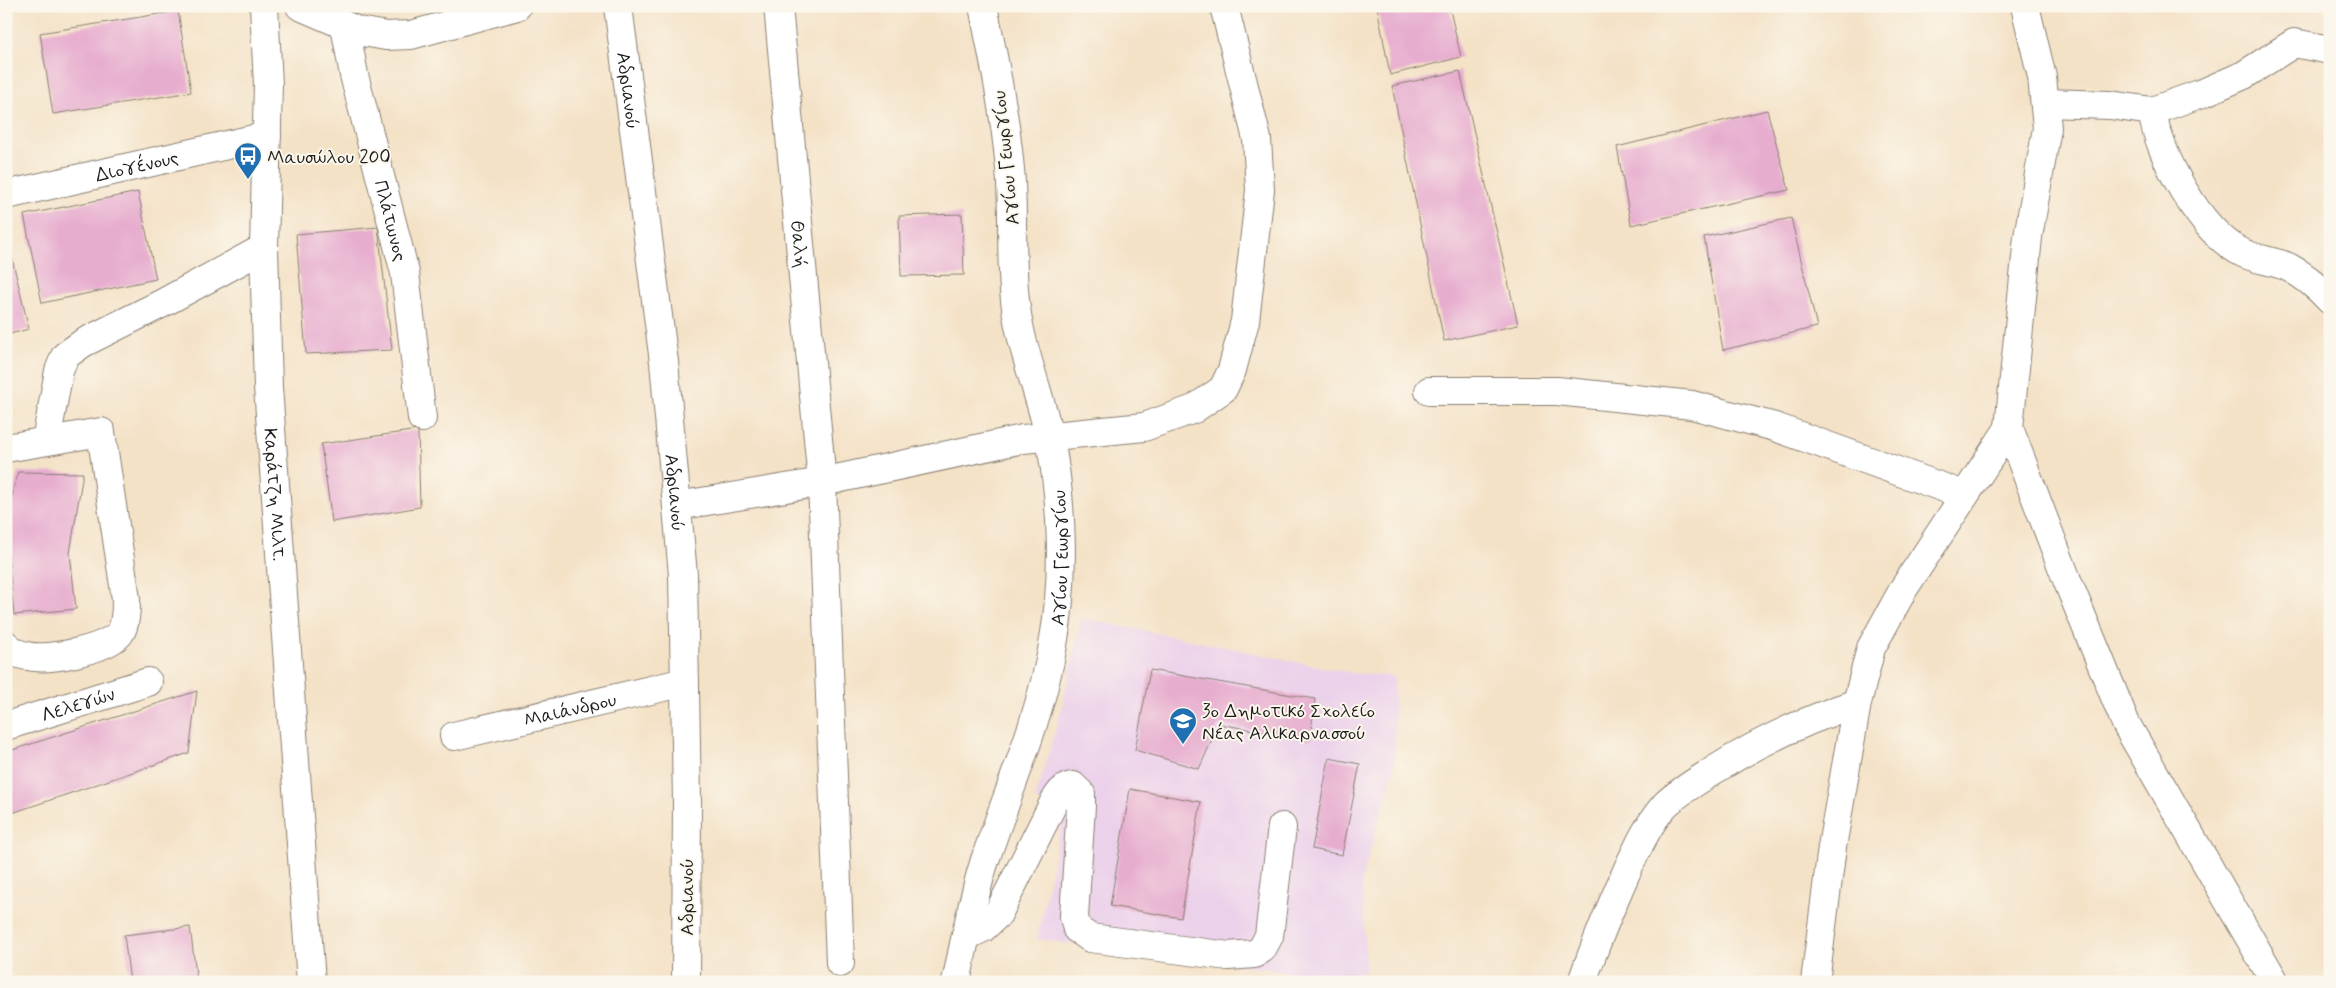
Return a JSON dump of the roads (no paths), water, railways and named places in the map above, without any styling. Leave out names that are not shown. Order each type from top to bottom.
[{"type":"street","name":"Καράτζη Μιλτ.","points":[[264,6],[268,56],[264,248],[268,386],[311,982]]},
{"type":"street","points":[[300,6],[345,26],[386,36],[411,35],[518,6]]},
{"type":"street","name":"Αδριανού","points":[[618,6],[664,362],[683,575],[686,982]]},
{"type":"street","name":"Θαλή","points":[[778,6],[822,482],[840,963]]},
{"type":"street","name":"Αγίου Γεωργίου","points":[[956,982],[979,879],[1038,709],[1054,644],[1059,596],[1060,514],[1049,436],[1017,315],[1007,138],[983,6]]},
{"type":"street","points":[[677,506],[822,482],[1001,443],[1049,436],[1144,427],[1194,409],[1223,389],[1232,370],[1245,321],[1258,218],[1260,170],[1255,130],[1224,6]]},
{"type":"street","points":[[2024,6],[2042,77],[2047,128],[2028,236],[2009,428],[2067,580],[2126,724],[2275,982]]},
{"type":"street","name":"Πλάτωνος","points":[[345,26],[354,75],[405,273],[422,418]]},
{"type":"street","points":[[2045,104],[2110,105],[2152,111],[2205,92],[2244,75],[2294,42],[2330,50]]},
{"type":"street","points":[[2152,111],[2156,133],[2182,186],[2214,233],[2242,252],[2288,267],[2317,286],[2330,300]]},
{"type":"street","name":"Διογένους","points":[[6,195],[267,136]]},
{"type":"street","points":[[46,441],[59,370],[65,356],[82,343],[161,304],[264,248]]},
{"type":"street","points":[[1429,391],[1558,392],[1692,405],[1775,427],[1964,495]]},
{"type":"street","points":[[1814,982],[1831,856],[1857,703],[1871,648],[1904,588],[2009,428]]},
{"type":"street","points":[[6,448],[100,432],[124,577],[126,614],[120,633],[90,649],[41,657],[27,656],[6,646]]},
{"type":"street","name":"Λελεγών","points":[[6,726],[148,682]]},
{"type":"street","name":"Μαιάνδρου","points":[[454,736],[685,682]]},
{"type":"street","points":[[1582,982],[1596,943],[1627,871],[1648,829],[1666,804],[1746,749],[1823,714],[1857,703]]},
{"type":"street","points":[[966,936],[983,928],[998,914],[1054,802],[1060,792],[1074,786],[1081,794],[1074,917],[1077,929],[1090,938],[1228,956],[1254,954],[1262,949],[1268,936],[1282,827]]},
{"type":"place","name":"Μαυσώλου 200","points":[[248,180]]},
{"type":"place","name":"3ο Δημοτικό Σχολείο Νέας Αλικαρνασσού","points":[[1183,745]]}]
